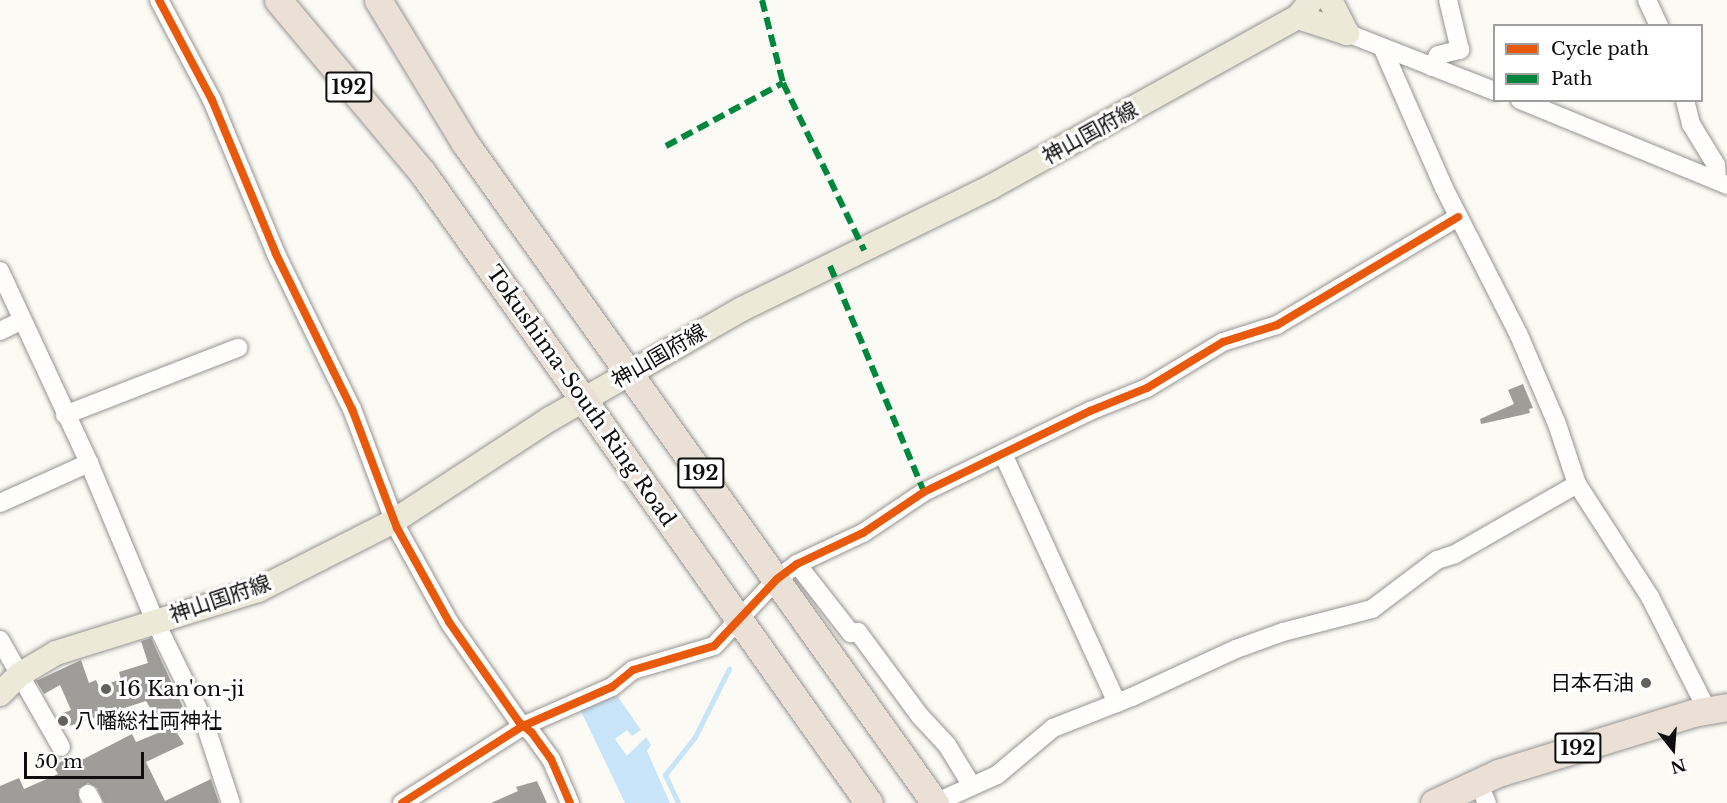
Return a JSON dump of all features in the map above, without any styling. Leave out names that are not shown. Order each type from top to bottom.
[{"type":"highway","name":"Tokushima-South Ring Road","points":[[278,0],[422,172],[869,803]]},
{"type":"highway","name":"192","points":[[378,0],[465,143],[629,374],[787,572],[935,803]]},
{"type":"highway","name":"192","points":[[1434,803],[1482,793],[1498,773],[1717,708]]},
{"type":"main road","points":[[1330,0],[1347,33]]},
{"type":"main road","name":"神山国府線","points":[[0,694],[20,675],[56,653],[258,590],[394,521],[584,399],[742,309],[991,187],[1305,9]]},
{"type":"main road","points":[[1305,9],[1347,33]]},
{"type":"street","points":[[159,0],[212,100],[276,254],[352,409],[394,521],[449,622],[523,726],[551,759],[570,803]]},
{"type":"street","points":[[1432,67],[1438,55],[1460,50],[1448,0]]},
{"type":"street","points":[[1647,0],[1658,24]]},
{"type":"street","points":[[1347,33],[1493,91]]},
{"type":"street","points":[[1383,49],[1458,217],[1518,333],[1557,424],[1576,484],[1650,597],[1717,708]]},
{"type":"street","points":[[1525,102],[1724,178]]},
{"type":"street","points":[[1686,102],[1692,124],[1724,178]]},
{"type":"street","points":[[402,803],[523,726],[603,692],[633,670],[714,646],[787,572],[863,533],[924,492],[1147,388],[1223,342],[1277,325],[1458,217]]},
{"type":"street","points":[[0,271],[89,463],[155,621],[204,721],[231,803]]},
{"type":"street","points":[[0,331],[23,320]]},
{"type":"street","points":[[65,414],[238,348]]},
{"type":"street","points":[[1003,454],[1117,703]]},
{"type":"street","points":[[0,503],[89,463]]},
{"type":"street","points":[[935,803],[998,775],[1053,728],[1117,703],[1236,649],[1283,632],[1372,609],[1437,560],[1455,554],[1576,484]]},
{"type":"street","points":[[787,572],[851,633],[858,633],[920,716],[947,745],[972,786]]},
{"type":"street","points":[[0,640],[61,747]]},
{"type":"water","points":[[614,691],[641,730],[632,736],[627,730],[615,739],[627,756],[646,737],[651,745],[647,751],[670,803],[625,803],[580,709]]},
{"type":"building","points":[[1523,384],[1533,408],[1529,409],[1530,413],[1481,424],[1480,419],[1514,404],[1508,390]]},
{"type":"building","points":[[151,638],[186,714],[183,716],[185,722],[173,727],[184,744],[146,762],[165,801],[211,779],[219,803],[104,803],[97,788],[88,783],[78,789],[80,803],[0,803],[0,786],[19,778],[24,789],[58,774],[53,766],[68,758],[72,765],[132,734],[136,742],[163,731],[146,701],[63,728],[56,716],[71,710],[60,685],[44,694],[36,681],[81,660],[89,683],[96,680],[99,687],[121,679],[119,672],[148,663],[141,641]]},
{"type":"building","points":[[537,781],[547,803],[491,803],[518,791],[516,787]]},
{"type":"waterway","points":[[678,803],[665,775],[695,737],[729,669]]},
{"type":"marked path","points":[[762,0],[783,83],[864,250]]},
{"type":"marked path","points":[[666,146],[783,83]]},
{"type":"marked path","points":[[830,266],[924,492]]},
{"type":"cycle path","points":[[159,0],[212,100],[276,254],[352,409],[397,528],[449,622],[519,722],[532,733],[551,759],[570,803]]},
{"type":"cycle path","points":[[402,803],[523,726],[612,687],[633,670],[714,646],[777,579],[797,564],[863,533],[924,492],[1090,411],[1147,388],[1223,342],[1277,325],[1458,217]]},
{"type":"place","name":"日本石油","points":[[1646,683]]},
{"type":"place","name":"16 Kan'on-ji","points":[[106,689]]},
{"type":"place","name":"八幡総社両神社","points":[[63,721]]}]
